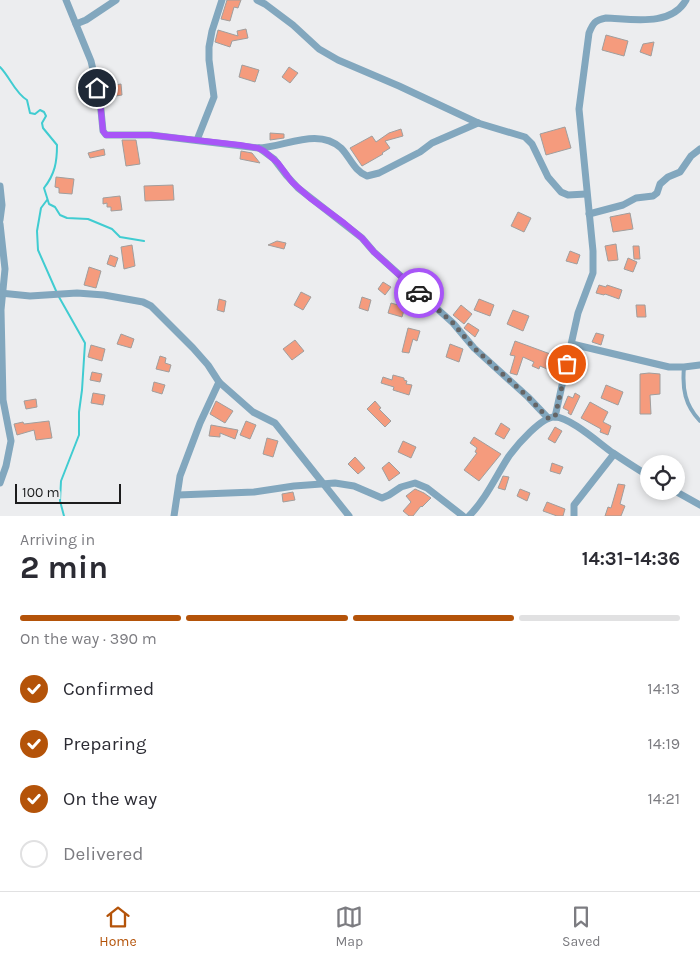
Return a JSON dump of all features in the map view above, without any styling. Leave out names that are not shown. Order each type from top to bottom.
[{"type":"street","points":[[66,0],[91,61],[100,100],[104,133],[109,136],[151,135],[258,148],[269,148],[317,138],[325,139],[339,147],[358,171],[367,176],[379,173],[420,152],[432,143],[478,124]]},
{"type":"street","points":[[76,24],[86,20],[116,0]]},
{"type":"street","points":[[196,140],[214,97],[209,60],[210,47],[212,32],[222,0]]},
{"type":"street","points":[[257,0],[264,2],[326,53],[478,124],[522,136],[529,140],[548,177],[561,192],[568,195],[586,194]]},
{"type":"street","points":[[469,516],[477,508],[510,454],[524,438],[551,417],[572,344],[578,313],[593,273],[593,251],[579,109],[589,33],[592,24],[598,19],[606,18],[661,18],[674,14],[682,8],[686,0]]},
{"type":"street","points":[[258,148],[274,159],[298,188],[362,238],[374,252],[453,323],[474,348],[551,417],[570,422],[640,470]]},
{"type":"street","points":[[589,214],[623,205],[636,198],[653,196],[657,193],[660,184],[668,177],[680,172],[691,156],[700,149]]},
{"type":"street","points":[[0,186],[2,205],[0,220]]},
{"type":"street","points":[[0,224],[5,268],[2,293],[2,400],[10,434],[10,448],[0,483]]},
{"type":"street","points":[[2,293],[30,296],[77,293],[104,295],[143,302],[156,310],[208,365],[219,382],[253,412],[275,423],[349,516]]},
{"type":"street","points":[[572,344],[669,367],[700,365]]},
{"type":"street","points":[[174,516],[180,476],[200,423],[219,382]]},
{"type":"street","points":[[574,516],[574,505],[614,454]]},
{"type":"street","points":[[178,495],[254,492],[321,483],[335,483],[354,486],[382,498],[389,496],[401,487],[415,483],[427,488],[463,516]]},
{"type":"street","points":[[685,497],[700,505]]},
{"type":"lane","points":[[684,367],[686,402],[700,421]]},
{"type":"building","points":[[227,0],[241,0],[238,8],[234,7],[230,21],[221,19]]},
{"type":"building","points":[[246,29],[248,38],[232,41],[230,47],[215,42],[218,30],[238,36],[237,31]]},
{"type":"building","points":[[606,35],[628,41],[624,56],[602,50]]},
{"type":"building","points":[[654,42],[651,56],[640,52],[643,44]]},
{"type":"building","points":[[242,65],[259,70],[255,82],[239,77]]},
{"type":"building","points":[[289,67],[298,73],[290,83],[282,77]]},
{"type":"building","points":[[121,84],[122,95],[109,97],[107,86]]},
{"type":"building","points":[[565,127],[571,148],[546,155],[540,134]]},
{"type":"building","points":[[401,129],[403,136],[385,141],[390,148],[362,166],[350,148],[372,136],[376,142],[389,133]]},
{"type":"building","points":[[270,133],[284,134],[284,138],[270,140]]},
{"type":"building","points":[[122,140],[136,140],[140,164],[126,166]]},
{"type":"building","points":[[104,149],[105,155],[90,158],[88,153]]},
{"type":"building","points":[[241,151],[252,153],[260,163],[240,159]]},
{"type":"building","points":[[56,177],[74,179],[72,194],[59,193],[59,188],[55,187]]},
{"type":"building","points":[[173,185],[174,200],[145,201],[144,186]]},
{"type":"building","points":[[120,196],[122,210],[111,211],[111,207],[107,207],[107,203],[103,204],[103,198]]},
{"type":"building","points":[[518,212],[531,218],[524,232],[511,226]]},
{"type":"building","points":[[630,213],[633,229],[613,232],[610,217]]},
{"type":"building","points":[[277,241],[286,243],[284,249],[268,245]]},
{"type":"building","points":[[616,244],[618,260],[608,261],[605,246]]},
{"type":"building","points":[[132,245],[135,266],[124,269],[121,247]]},
{"type":"building","points":[[633,246],[639,246],[640,259],[634,259]]},
{"type":"building","points":[[570,251],[580,255],[577,264],[566,261]]},
{"type":"building","points":[[110,255],[118,258],[115,267],[107,264]]},
{"type":"building","points":[[628,258],[637,262],[633,272],[624,269]]},
{"type":"building","points":[[89,267],[101,271],[96,288],[84,285]]},
{"type":"building","points":[[383,282],[391,287],[385,295],[378,289]]},
{"type":"building","points":[[599,285],[606,287],[607,285],[622,290],[619,299],[596,293]]},
{"type":"building","points":[[301,292],[311,297],[303,310],[294,305]]},
{"type":"building","points":[[362,297],[371,300],[368,311],[359,308]]},
{"type":"building","points":[[219,299],[226,301],[224,312],[217,310]]},
{"type":"building","points":[[479,299],[494,305],[490,316],[474,310]]},
{"type":"building","points":[[391,303],[405,307],[402,317],[388,313]]},
{"type":"building","points":[[461,305],[472,314],[464,324],[453,315]]},
{"type":"building","points":[[636,305],[645,305],[646,317],[637,317]]},
{"type":"building","points":[[513,310],[529,316],[523,331],[507,324]]},
{"type":"building","points":[[468,323],[479,330],[475,337],[464,328]]},
{"type":"building","points":[[408,328],[420,331],[417,341],[413,339],[409,353],[402,352]]},
{"type":"building","points":[[596,333],[604,335],[601,345],[592,342]]},
{"type":"building","points":[[121,334],[134,339],[131,348],[117,344]]},
{"type":"building","points":[[295,340],[304,351],[292,360],[283,349]]},
{"type":"building","points":[[515,341],[553,355],[547,369],[540,366],[539,369],[532,366],[534,362],[523,357],[517,375],[510,373],[515,356],[510,355]]},
{"type":"building","points":[[450,344],[463,349],[459,362],[446,357]]},
{"type":"building","points":[[91,345],[105,349],[102,361],[88,357]]},
{"type":"building","points":[[160,356],[166,358],[165,363],[171,365],[169,372],[156,369]]},
{"type":"building","points":[[92,372],[102,374],[100,382],[90,380]]},
{"type":"building","points":[[640,374],[660,374],[660,394],[650,395],[651,414],[640,414]]},
{"type":"building","points":[[393,375],[404,378],[407,381],[406,384],[412,385],[409,395],[393,390],[394,387],[381,383],[383,377],[392,380]]},
{"type":"building","points":[[154,382],[165,385],[162,394],[152,391]]},
{"type":"building","points":[[606,385],[623,392],[618,405],[601,398]]},
{"type":"building","points":[[93,393],[105,395],[103,405],[91,403]]},
{"type":"building","points":[[575,393],[580,396],[571,415],[568,413],[569,411],[563,408],[568,396],[573,398]]},
{"type":"building","points":[[36,399],[37,407],[26,409],[24,401]]},
{"type":"building","points":[[216,401],[233,411],[225,423],[210,414]]},
{"type":"building","points":[[375,401],[381,408],[379,409],[391,421],[385,427],[367,409]]},
{"type":"building","points":[[590,402],[608,412],[603,422],[611,426],[608,435],[600,432],[601,429],[581,418]]},
{"type":"building","points":[[49,421],[52,438],[36,440],[34,430],[17,435],[14,424],[23,422],[24,424]]},
{"type":"building","points":[[246,421],[256,425],[250,439],[240,435]]},
{"type":"building","points":[[501,423],[510,429],[504,439],[495,434]]},
{"type":"building","points":[[211,425],[238,430],[235,439],[220,433],[220,437],[209,436]]},
{"type":"building","points":[[555,427],[562,431],[555,443],[548,439]]},
{"type":"building","points":[[474,437],[501,454],[479,481],[464,470],[477,453],[475,452],[477,448],[470,443]]},
{"type":"building","points":[[267,438],[278,441],[273,457],[263,454]]},
{"type":"building","points":[[403,441],[416,447],[411,458],[398,452]]},
{"type":"building","points":[[355,457],[365,468],[358,474],[348,464]]},
{"type":"building","points":[[389,462],[400,473],[389,481],[382,468]]},
{"type":"building","points":[[552,463],[563,467],[560,474],[550,471]]},
{"type":"building","points":[[503,476],[509,477],[505,490],[498,488]]},
{"type":"building","points":[[618,484],[625,485],[620,504],[625,506],[621,516],[605,516],[608,507],[611,508]]},
{"type":"building","points":[[415,489],[431,498],[413,516],[409,516],[403,511],[411,502],[406,496]]},
{"type":"building","points":[[520,489],[530,493],[527,501],[517,496]]},
{"type":"building","points":[[293,492],[295,500],[283,502],[282,494]]},
{"type":"building","points":[[547,502],[565,509],[563,516],[543,511]]},
{"type":"waterway","points":[[0,67],[19,93],[27,100],[30,113],[35,114],[40,110],[44,112],[46,116],[42,123],[43,128],[57,145],[55,168],[44,188],[49,204],[55,207],[60,215],[67,218],[88,219],[112,229],[120,237],[144,241]]},
{"type":"waterway","points":[[47,200],[41,208],[37,231],[38,250],[57,293]]},
{"type":"waterway","points":[[59,297],[85,343],[79,435],[61,481],[60,501],[64,516]]},
{"type":"way so far","points":[[419,293],[453,323],[474,348],[528,397],[548,418],[555,417],[567,364]]},
{"type":"route","points":[[97,88],[103,131],[106,135],[151,135],[240,145],[264,151],[278,163],[292,182],[362,238],[374,252],[419,293]]}]
